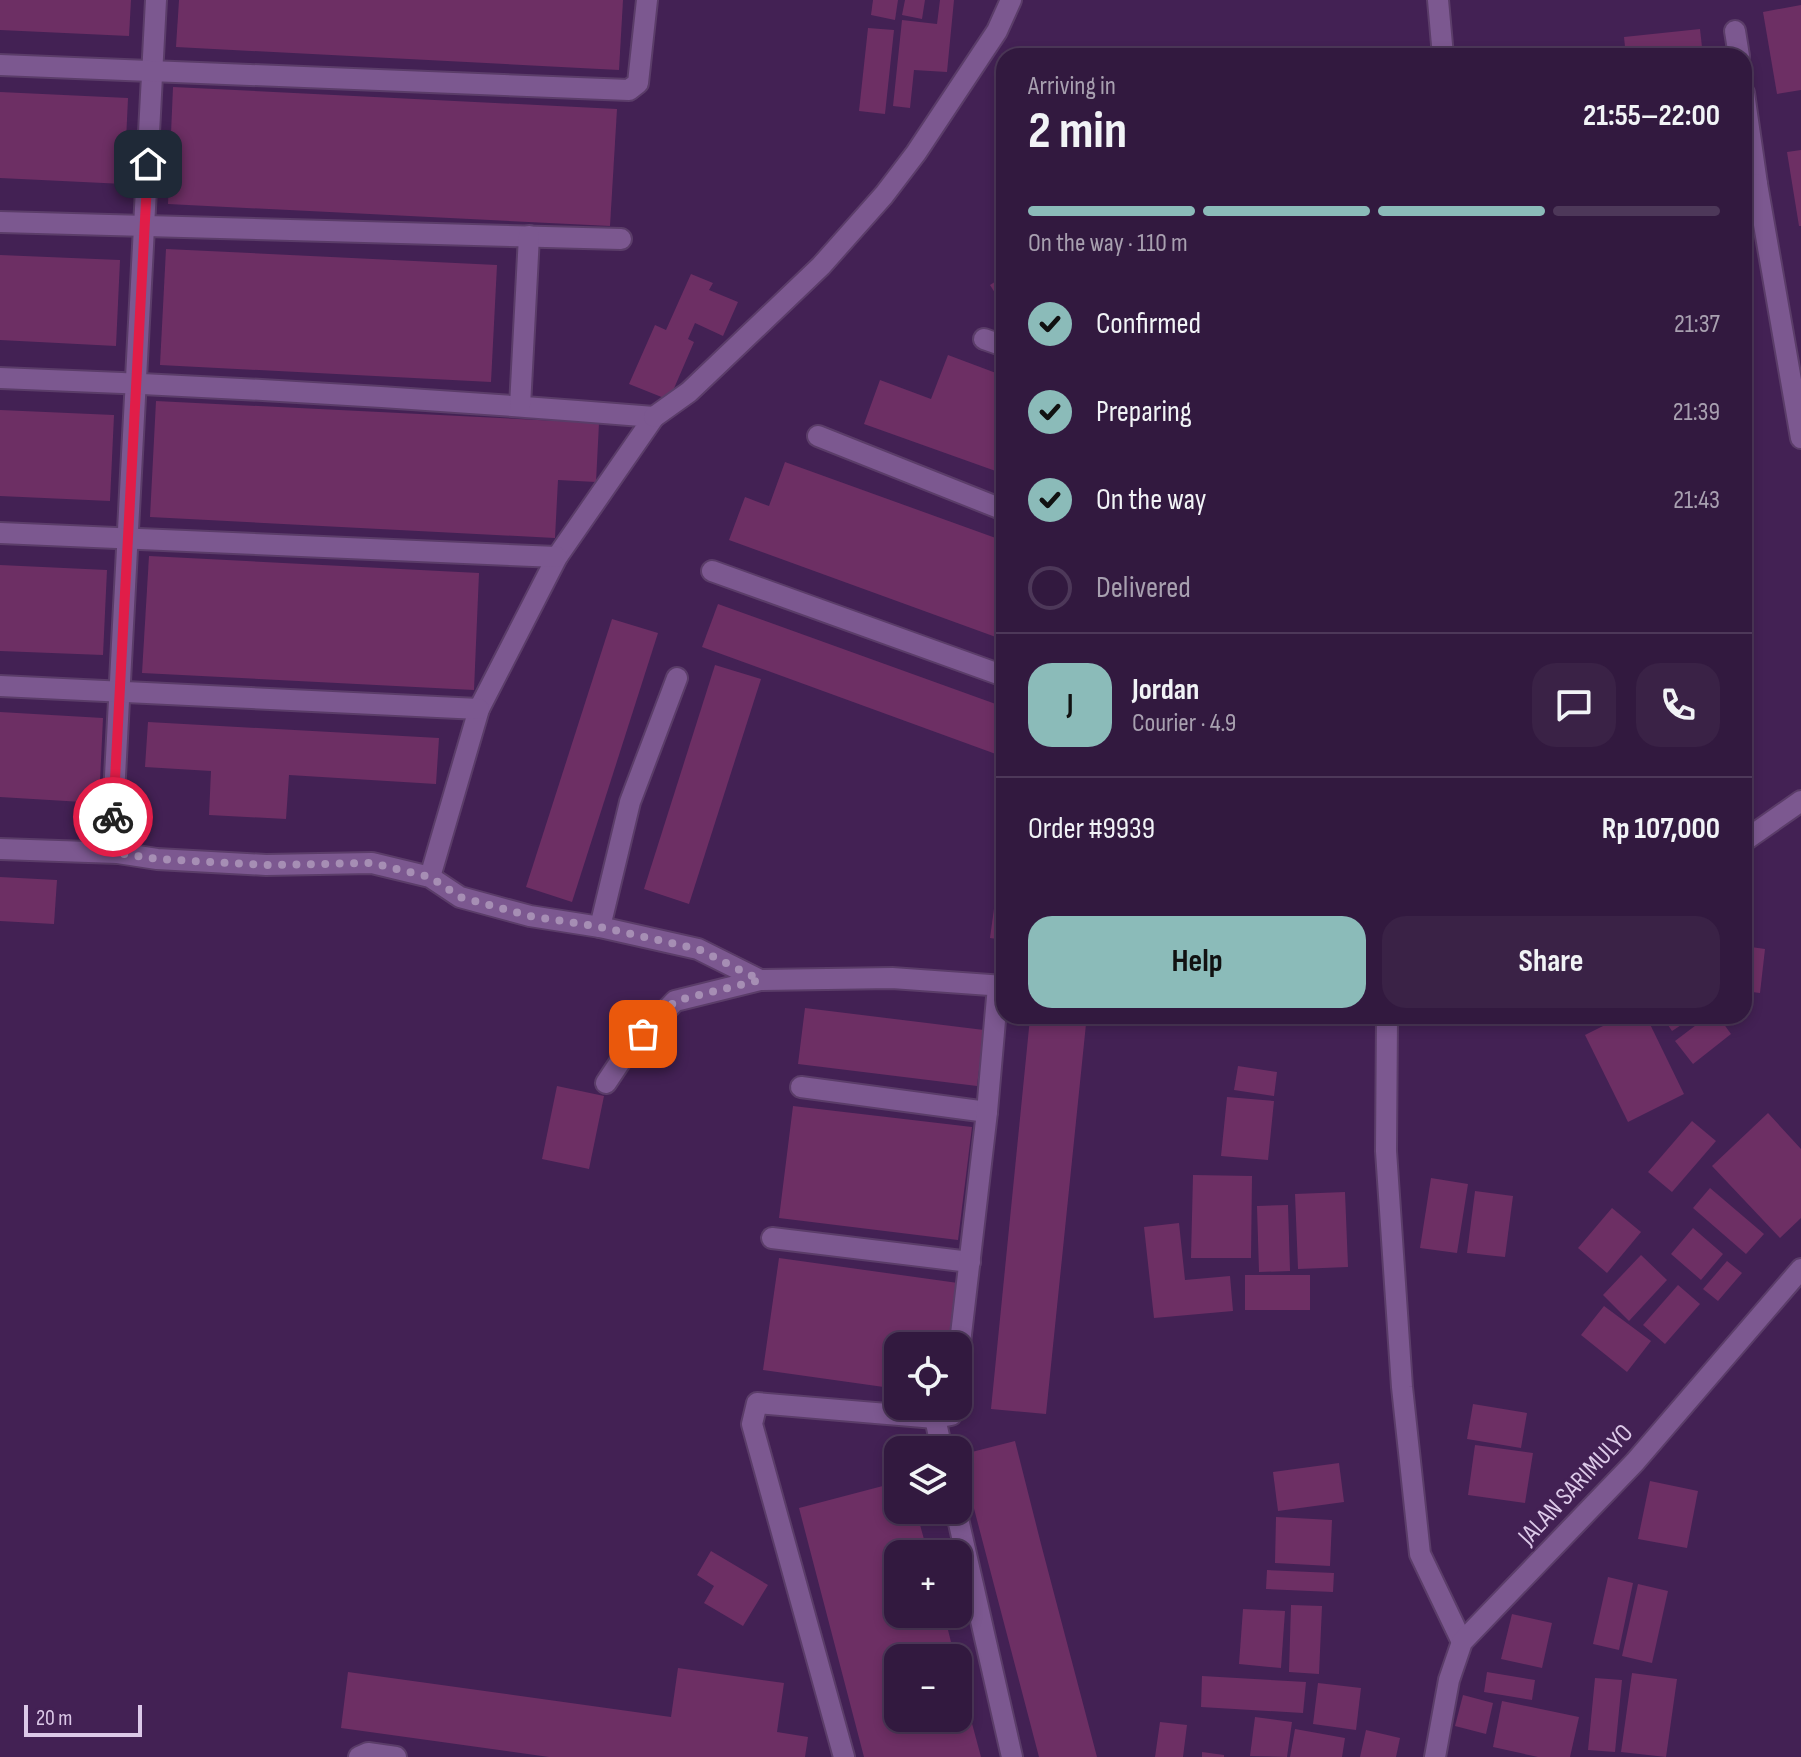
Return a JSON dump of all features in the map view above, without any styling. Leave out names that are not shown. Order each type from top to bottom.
[{"type":"street","points":[[118,853],[112,833],[156,0]]},
{"type":"street","points":[[0,65],[629,90],[638,83],[647,0]]},
{"type":"street","points":[[430,877],[479,709],[557,557],[654,417],[689,392],[821,266],[884,195],[916,153],[997,31],[1011,0]]},
{"type":"street","points":[[1438,0],[1442,48]]},
{"type":"street","points":[[1735,31],[1738,48]]},
{"type":"street","points":[[1752,195],[1801,438]]},
{"type":"street","points":[[0,222],[621,239]]},
{"type":"street","points":[[520,406],[529,236]]},
{"type":"street","points":[[0,378],[137,383],[654,417]]},
{"type":"street","points":[[818,436],[996,507]]},
{"type":"street","points":[[0,533],[557,557]]},
{"type":"street","points":[[712,571],[996,673]]},
{"type":"street","points":[[600,927],[630,802],[677,678]]},
{"type":"street","points":[[0,686],[479,709]]},
{"type":"street","points":[[1752,835],[1801,801]]},
{"type":"street","points":[[0,849],[118,853],[157,859],[266,865],[372,863],[430,877],[460,897],[530,916],[600,927],[698,949],[760,980]]},
{"type":"street","points":[[606,1083],[628,1050],[675,1001],[760,980],[892,978],[996,986]]},
{"type":"street","points":[[961,1332],[997,1024]]},
{"type":"street","points":[[1387,1024],[1386,1151],[1402,1387],[1420,1554],[1462,1642]]},
{"type":"street","points":[[801,1087],[987,1112]]},
{"type":"street","points":[[772,1238],[970,1262]]},
{"type":"street","name":"JALAN SARIMULYO","points":[[1435,1757],[1449,1680],[1462,1642],[1635,1462],[1801,1269]]},
{"type":"street","points":[[844,1757],[752,1424],[757,1403],[884,1414]]},
{"type":"street","points":[[959,1524],[1012,1757]]},
{"type":"street","points":[[359,1757],[368,1753],[396,1757]]},
{"type":"building","points":[[0,0],[131,0],[129,36],[0,30]]},
{"type":"building","points":[[179,0],[623,0],[619,70],[176,47]]},
{"type":"building","points":[[873,0],[898,0],[895,20],[871,15]]},
{"type":"building","points":[[905,0],[925,0],[922,19],[902,15]]},
{"type":"building","points":[[940,0],[954,0],[947,72],[914,70],[910,108],[893,106],[902,20],[937,24]]},
{"type":"building","points":[[1801,5],[1801,90],[1777,94],[1763,12]]},
{"type":"building","points":[[868,28],[894,30],[885,114],[859,111]]},
{"type":"building","points":[[1700,29],[1702,48],[1625,48],[1624,37]]},
{"type":"building","points":[[173,87],[617,109],[610,226],[168,204]]},
{"type":"building","points":[[0,92],[128,98],[124,184],[0,178]]},
{"type":"building","points":[[1801,150],[1801,226],[1799,226],[1787,152]]},
{"type":"building","points":[[166,249],[497,265],[491,382],[160,365]]},
{"type":"building","points":[[0,255],[120,260],[116,346],[0,340]]},
{"type":"building","points":[[691,274],[713,283],[709,290],[738,302],[723,336],[695,323],[688,339],[694,342],[669,400],[629,384],[655,325],[666,330]]},
{"type":"building","points":[[948,355],[996,373],[996,471],[864,424],[880,380],[931,399]]},
{"type":"building","points":[[156,401],[599,423],[596,482],[558,480],[555,538],[150,517]]},
{"type":"building","points":[[0,410],[114,415],[110,501],[0,496]]},
{"type":"building","points":[[785,462],[996,538],[996,637],[729,540],[745,497],[769,506]]},
{"type":"building","points":[[149,556],[479,573],[474,690],[142,673]]},
{"type":"building","points":[[0,565],[107,570],[103,655],[0,651]]},
{"type":"building","points":[[718,604],[996,704],[996,754],[702,647]]},
{"type":"building","points":[[612,619],[658,633],[572,902],[526,887]]},
{"type":"building","points":[[715,665],[761,679],[689,904],[644,889]]},
{"type":"building","points":[[0,712],[103,718],[99,803],[0,797]]},
{"type":"building","points":[[148,722],[439,738],[436,784],[289,775],[286,819],[209,815],[211,771],[145,767]]},
{"type":"building","points":[[0,877],[57,880],[54,924],[0,921]]},
{"type":"building","points":[[996,894],[996,939],[990,938]]},
{"type":"building","points":[[1752,947],[1765,949],[1760,993],[1752,992]]},
{"type":"building","points":[[805,1008],[984,1030],[977,1086],[798,1064]]},
{"type":"building","points":[[1029,1024],[1086,1024],[1046,1414],[991,1409]]},
{"type":"building","points":[[1607,1024],[1650,1024],[1684,1094],[1628,1122],[1585,1035]]},
{"type":"building","points":[[1667,1024],[1683,1024],[1672,1031]]},
{"type":"building","points":[[1697,1024],[1724,1024],[1731,1034],[1693,1064],[1675,1041]]},
{"type":"building","points":[[1238,1066],[1277,1072],[1274,1096],[1234,1090]]},
{"type":"building","points":[[557,1086],[604,1096],[589,1169],[542,1159]]},
{"type":"building","points":[[1227,1097],[1274,1101],[1268,1160],[1221,1156]]},
{"type":"building","points":[[793,1106],[972,1127],[958,1240],[779,1218]]},
{"type":"building","points":[[1768,1113],[1801,1149],[1801,1218],[1780,1238],[1712,1166]]},
{"type":"building","points":[[1692,1121],[1716,1141],[1672,1192],[1648,1172]]},
{"type":"building","points":[[1193,1175],[1252,1176],[1251,1258],[1191,1258]]},
{"type":"building","points":[[1431,1178],[1468,1184],[1457,1253],[1420,1248]]},
{"type":"building","points":[[1710,1188],[1764,1234],[1746,1254],[1693,1208]]},
{"type":"building","points":[[1475,1191],[1513,1196],[1505,1257],[1467,1253]]},
{"type":"building","points":[[1345,1192],[1348,1267],[1298,1269],[1295,1194]]},
{"type":"building","points":[[1288,1205],[1290,1271],[1259,1272],[1257,1206]]},
{"type":"building","points":[[1612,1208],[1641,1232],[1607,1273],[1578,1248]]},
{"type":"building","points":[[1179,1223],[1185,1280],[1230,1276],[1233,1311],[1154,1318],[1144,1227]]},
{"type":"building","points":[[1693,1228],[1723,1254],[1701,1280],[1671,1254]]},
{"type":"building","points":[[1641,1255],[1667,1280],[1629,1321],[1603,1295]]},
{"type":"building","points":[[779,1258],[958,1283],[951,1332],[884,1332],[884,1387],[763,1370]]},
{"type":"building","points":[[1727,1261],[1742,1273],[1718,1301],[1703,1289]]},
{"type":"building","points":[[1245,1275],[1310,1275],[1310,1310],[1245,1310]]},
{"type":"building","points":[[1678,1285],[1700,1304],[1665,1344],[1643,1325]]},
{"type":"building","points":[[1604,1306],[1651,1341],[1627,1372],[1581,1335]]},
{"type":"building","points":[[1473,1404],[1527,1413],[1521,1448],[1467,1439]]},
{"type":"building","points":[[1015,1441],[1097,1757],[1039,1757],[972,1501],[972,1452]]},
{"type":"building","points":[[1475,1445],[1533,1453],[1525,1503],[1468,1495]]},
{"type":"building","points":[[1339,1463],[1344,1502],[1278,1511],[1273,1472]]},
{"type":"building","points":[[1650,1481],[1698,1491],[1687,1548],[1638,1539]]},
{"type":"building","points":[[884,1486],[884,1524],[920,1524],[924,1540],[884,1540],[884,1628],[948,1628],[952,1644],[884,1644],[884,1732],[972,1732],[972,1723],[981,1757],[864,1757],[799,1508]]},
{"type":"building","points":[[1276,1517],[1332,1520],[1330,1566],[1275,1563]]},
{"type":"building","points":[[711,1551],[768,1585],[743,1626],[704,1603],[714,1586],[697,1575]]},
{"type":"building","points":[[1267,1570],[1334,1573],[1333,1592],[1266,1589]]},
{"type":"building","points":[[1608,1577],[1633,1583],[1619,1650],[1593,1644]]},
{"type":"building","points":[[1638,1584],[1668,1591],[1652,1663],[1622,1656]]},
{"type":"building","points":[[1291,1605],[1322,1606],[1319,1674],[1289,1672]]},
{"type":"building","points":[[1243,1609],[1285,1611],[1281,1668],[1239,1664]]},
{"type":"building","points":[[1512,1614],[1552,1623],[1542,1668],[1501,1659]]},
{"type":"building","points":[[678,1668],[784,1683],[777,1732],[808,1737],[805,1757],[549,1757],[341,1728],[348,1672],[671,1717]]},
{"type":"building","points":[[1487,1672],[1535,1680],[1532,1700],[1484,1692]]},
{"type":"building","points":[[1632,1673],[1677,1679],[1666,1757],[1621,1752]]},
{"type":"building","points":[[1202,1676],[1306,1682],[1303,1713],[1201,1707]]},
{"type":"building","points":[[1595,1678],[1622,1680],[1615,1752],[1588,1750]]},
{"type":"building","points":[[1318,1683],[1361,1688],[1356,1730],[1313,1724]]},
{"type":"building","points":[[1463,1695],[1493,1703],[1486,1734],[1455,1726]]},
{"type":"building","points":[[1502,1701],[1579,1717],[1570,1757],[1538,1757],[1493,1747]]},
{"type":"building","points":[[1255,1717],[1292,1722],[1287,1757],[1250,1756]]},
{"type":"building","points":[[1160,1722],[1187,1725],[1183,1757],[1155,1757]]},
{"type":"building","points":[[1295,1729],[1345,1738],[1342,1757],[1290,1757]]},
{"type":"building","points":[[1366,1730],[1400,1738],[1396,1757],[1360,1757]]},
{"type":"building","points":[[1202,1752],[1224,1755],[1224,1757],[1202,1757]]},
{"type":"way so far","points":[[113,817],[112,833],[118,853],[157,859],[266,865],[372,863],[430,877],[460,897],[530,916],[600,927],[698,949],[760,980],[675,1001],[643,1034]]},
{"type":"route","points":[[113,817],[148,164]]}]
